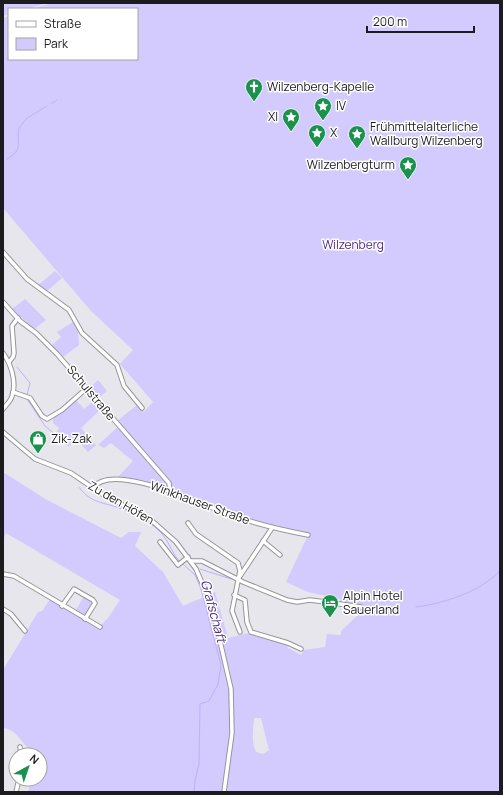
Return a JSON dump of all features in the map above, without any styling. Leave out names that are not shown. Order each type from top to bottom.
[{"type":"street","points":[[3,252],[27,279],[68,309],[82,333],[117,365],[125,388],[142,408]]},
{"type":"street","name":"Schulstraße","points":[[3,302],[52,349],[87,388],[167,481],[170,486],[170,491]]},
{"type":"street","points":[[9,362],[14,353],[12,326],[18,318]]},
{"type":"street","points":[[3,353],[9,362],[12,372],[13,392],[11,398],[3,409]]},
{"type":"street","points":[[13,392],[27,397],[42,416],[47,419],[59,412],[87,388]]},
{"type":"street","name":"Zu den Höfen","points":[[3,432],[34,459],[69,472],[105,496],[150,519],[172,538],[191,561],[212,606],[231,689],[232,733],[224,792]]},
{"type":"street","name":"Winkhauser Straße","points":[[93,488],[102,481],[114,480],[141,483],[170,491],[215,510],[272,528],[308,535]]},
{"type":"street","points":[[188,523],[196,534],[238,563],[240,571],[234,595],[232,614],[240,632]]},
{"type":"street","points":[[238,580],[272,528]]},
{"type":"street","points":[[263,541],[280,555]]},
{"type":"street","points":[[160,542],[178,565],[188,557]]},
{"type":"street","points":[[191,561],[202,561],[238,580],[294,602],[315,601],[361,607]]},
{"type":"street","points":[[3,574],[14,576],[62,606],[100,627]]},
{"type":"street","points":[[62,606],[74,590],[93,600],[95,603],[85,619]]},
{"type":"street","points":[[234,595],[245,600],[246,622],[251,632],[288,643],[301,650]]},
{"type":"street","points":[[3,609],[10,614],[25,631]]},
{"type":"green space","points":[[3,3],[48,3],[30,8],[8,8],[8,14],[3,16]]},
{"type":"green space","name":"Wilzenberg","points":[[52,3],[500,3],[500,792],[28,792],[30,787],[48,787],[48,747],[27,747],[11,730],[3,728],[3,670],[38,612],[42,611],[51,598],[75,612],[84,596],[93,601],[94,604],[85,616],[100,626],[108,618],[120,600],[6,533],[3,540],[3,472],[47,500],[121,538],[129,532],[141,532],[135,546],[163,572],[183,606],[215,592],[228,638],[249,633],[286,643],[288,648],[301,655],[304,650],[325,647],[327,634],[341,635],[341,631],[360,613],[360,606],[340,602],[340,599],[308,592],[286,582],[309,533],[273,526],[227,512],[171,488],[143,480],[118,477],[133,461],[111,443],[104,448],[98,445],[120,425],[117,421],[137,405],[144,412],[153,402],[120,364],[133,350],[91,311],[3,208],[3,18],[8,16],[8,60],[138,60],[138,8],[35,8]],"holes":[[[254,718],[261,718],[269,750],[263,754],[256,752],[254,748]]]},
{"type":"green space","points":[[55,271],[62,278],[46,292],[37,286]]},
{"type":"green space","points":[[25,299],[46,320],[34,329],[12,309]]},
{"type":"green space","points":[[73,322],[78,330],[79,345],[63,357],[51,346],[61,337],[57,332]]},
{"type":"green space","points":[[98,380],[107,391],[97,399],[89,388]]},
{"type":"green space","points":[[76,400],[84,409],[95,400],[102,408],[81,428],[96,445],[88,452],[77,439],[70,445],[56,433],[59,428],[53,423],[53,417]]},
{"type":"waterway","points":[[51,104],[57,100]]},
{"type":"waterway","points":[[7,159],[16,152],[18,146],[19,128],[27,118],[47,106]]},
{"type":"waterway","name":"Grafschaft","points":[[17,367],[30,383],[27,395]]},
{"type":"waterway","name":"Grafschaft","points":[[27,399],[45,426],[69,446]]},
{"type":"waterway","name":"Grafschaft","points":[[79,487],[88,497],[93,500],[131,513],[155,527],[160,531],[180,562]]},
{"type":"waterway","name":"Grafschaft","points":[[183,564],[195,575],[201,589],[221,665],[218,684],[209,701],[200,704],[199,764],[194,792]]},
{"type":"waterway","points":[[200,569],[231,579]]},
{"type":"waterway","points":[[416,607],[439,603],[472,591],[500,571]]},
{"type":"place","name":"Wilzenberg-Kapelle","points":[[254,102]]},
{"type":"place","name":"IV","points":[[323,121]]},
{"type":"place","name":"XI","points":[[291,132]]},
{"type":"place","name":"X","points":[[317,148]]},
{"type":"place","name":"Frühmittelalterliche Wallburg Wilzenberg","points":[[357,149]]},
{"type":"place","name":"Wilzenbergturm","points":[[408,180]]},
{"type":"place","name":"Zik-Zak","points":[[38,454]]},
{"type":"place","name":"Alpin Hotel Sauerland","points":[[330,618]]}]
